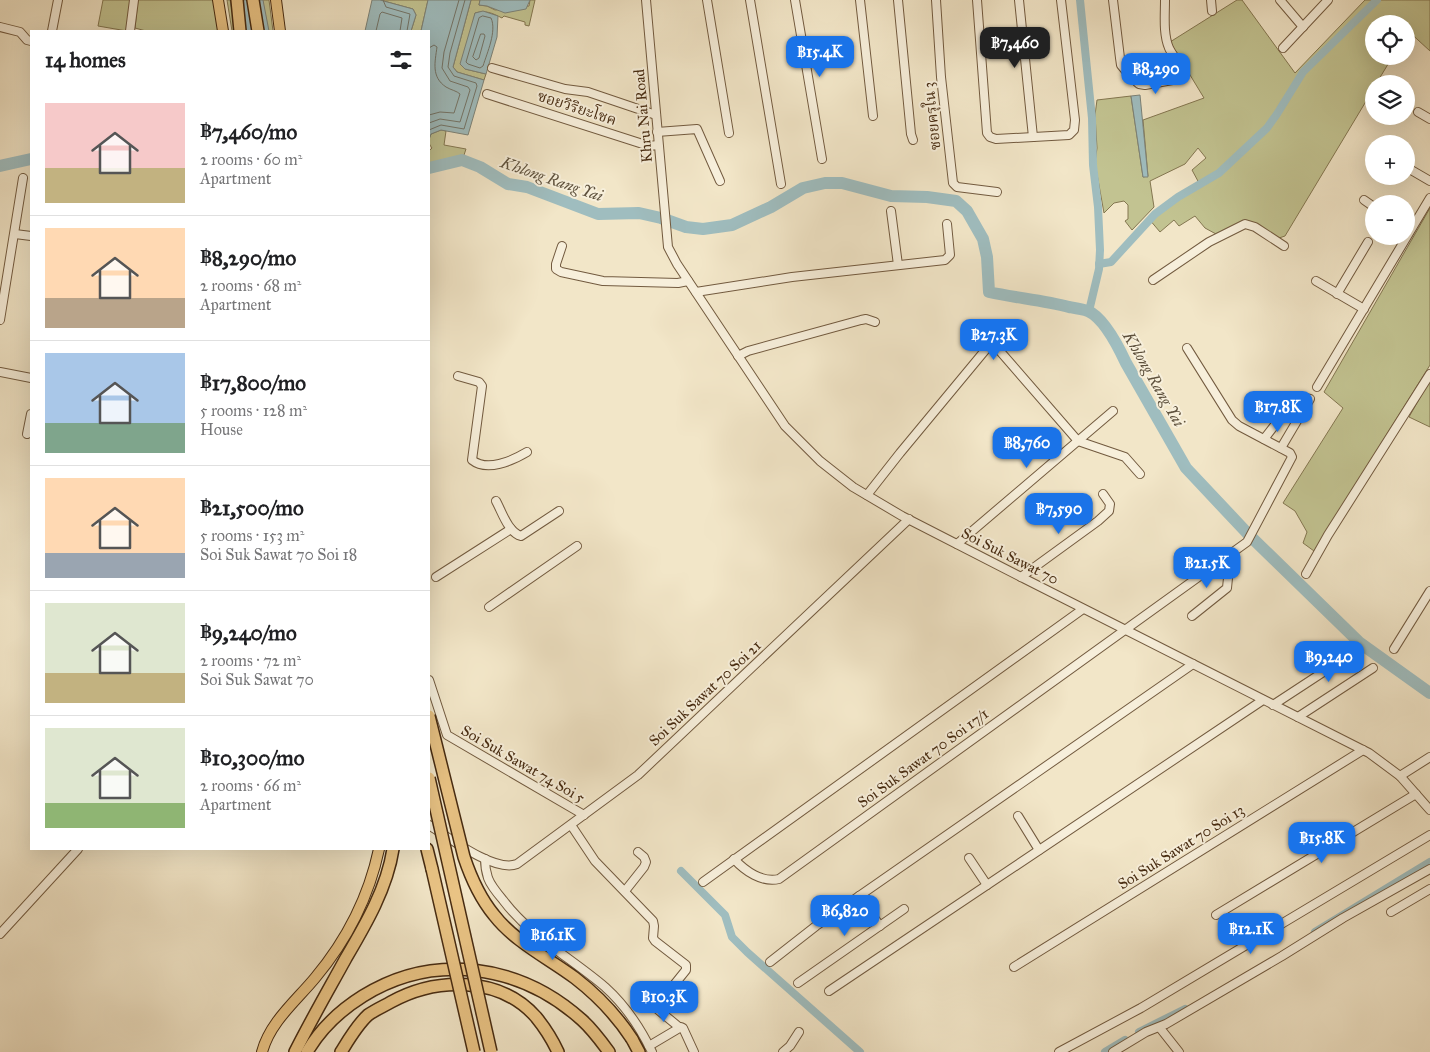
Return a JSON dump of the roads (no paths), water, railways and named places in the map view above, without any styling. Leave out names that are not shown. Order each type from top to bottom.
[{"type":"highway","points":[[236,0],[240,30]]},
{"type":"highway","points":[[253,0],[258,30]]},
{"type":"highway","points":[[430,720],[464,858],[472,879],[482,897],[494,915],[507,929],[577,979],[621,1023],[632,1039],[647,1050]]},
{"type":"highway","points":[[430,783],[491,1052]]},
{"type":"highway","points":[[294,1052],[367,921],[381,890],[393,850]]},
{"type":"highway","points":[[427,850],[474,1052]]},
{"type":"highway","points":[[306,1052],[318,1035],[341,1010],[373,990],[401,978],[436,970],[460,968],[485,971],[504,976],[532,987],[556,1000],[582,1020],[609,1052]]},
{"type":"highway","points":[[341,1052],[353,1032],[369,1015],[400,997],[414,991],[440,985],[464,984],[491,989],[514,999],[535,1016],[551,1037],[558,1052]]},
{"type":"main road","points":[[218,0],[222,30]]},
{"type":"main road","points":[[276,0],[280,30]]},
{"type":"main road","points":[[262,1052],[264,1045],[286,1010],[315,979],[338,948],[359,909],[375,869],[379,850]]},
{"type":"street","points":[[52,30],[58,0]]},
{"type":"street","points":[[131,30],[134,0]]},
{"type":"street","name":"Khru Nai Road","points":[[646,0],[667,230]]},
{"type":"street","points":[[707,0],[729,133]]},
{"type":"street","points":[[750,0],[781,184]]},
{"type":"street","points":[[795,0],[822,159]]},
{"type":"street","points":[[860,0],[872,116]]},
{"type":"street","points":[[898,0],[913,140]]},
{"type":"street","name":"ซอยครุใน 3","points":[[936,0],[953,183],[957,187],[997,192]]},
{"type":"street","points":[[977,0],[988,133],[996,139],[1068,135],[1074,130],[1075,120],[1061,0]]},
{"type":"street","points":[[1019,0],[1033,137]]},
{"type":"street","points":[[1113,0],[1122,65],[1138,84],[1145,85],[1178,79],[1182,75],[1182,68],[1167,43],[1164,0]]},
{"type":"street","points":[[1212,0],[1212,11]]},
{"type":"street","points":[[1280,0],[1303,27]]},
{"type":"street","points":[[1284,48],[1328,0]]},
{"type":"street","points":[[0,27],[20,32],[30,41]]},
{"type":"street","points":[[492,68],[565,89],[588,92],[656,115]]},
{"type":"street","name":"ซอยวิริยะโชค","points":[[487,94],[649,146],[658,146]]},
{"type":"street","points":[[1418,112],[1430,119]]},
{"type":"street","points":[[657,132],[697,129],[720,181]]},
{"type":"street","points":[[1415,172],[1430,181]]},
{"type":"street","points":[[0,320],[23,178]]},
{"type":"street","points":[[1415,220],[1430,198]]},
{"type":"street","points":[[892,211],[898,265]]},
{"type":"street","points":[[696,292],[773,280],[948,258],[950,255],[947,224]]},
{"type":"street","points":[[1152,280],[1210,242],[1245,224],[1255,227],[1284,246]]},
{"type":"street","name":"Soi Suk Sawat 70","points":[[667,230],[668,247],[688,281],[784,426],[820,461],[853,487],[909,519],[1083,609],[1363,750],[1400,776],[1430,810]]},
{"type":"street","points":[[15,234],[30,236]]},
{"type":"street","points":[[1337,294],[1366,245]]},
{"type":"street","points":[[1317,388],[1364,310],[1400,245]]},
{"type":"street","points":[[562,246],[556,264],[556,269],[562,272],[602,282],[678,283],[688,281]]},
{"type":"street","points":[[1316,281],[1364,310]]},
{"type":"street","points":[[738,356],[748,351],[861,320],[866,319],[875,322]]},
{"type":"street","points":[[867,495],[900,452],[992,342],[1078,441],[1125,457],[1140,474]]},
{"type":"street","points":[[1187,348],[1232,420],[1239,426],[1281,448],[1310,399],[1301,397],[1295,399],[1264,439]]},
{"type":"street","points":[[0,372],[30,378]]},
{"type":"street","points":[[1306,574],[1333,527],[1430,374]]},
{"type":"street","points":[[458,376],[479,382],[482,386],[472,460],[478,464],[492,465],[516,458],[527,452]]},
{"type":"street","points":[[957,544],[1113,411]]},
{"type":"street","points":[[27,434],[30,419]]},
{"type":"street","name":"Soi Suk Sawat 70 Soi 17/1","points":[[734,859],[742,868],[752,874],[771,880],[779,879],[1247,542],[1292,457],[1290,453],[1281,448]]},
{"type":"street","points":[[1021,577],[1109,511],[1110,504],[1103,494]]},
{"type":"street","points":[[496,501],[511,529],[516,534],[525,534],[559,511]]},
{"type":"street","name":"Soi Suk Sawat 70 Soi 21","points":[[485,859],[505,866],[517,864],[638,775],[909,519]]},
{"type":"street","points":[[436,577],[511,529]]},
{"type":"street","points":[[489,607],[577,546]]},
{"type":"street","points":[[1192,616],[1227,588],[1228,578],[1218,563]]},
{"type":"street","points":[[1394,649],[1430,591]]},
{"type":"street","points":[[703,882],[1083,609]]},
{"type":"street","points":[[770,962],[816,926],[1193,664]]},
{"type":"street","points":[[1273,704],[1330,667]]},
{"type":"street","points":[[1298,717],[1373,668]]},
{"type":"street","name":"Soi Suk Sawat 74 Soi 5","points":[[430,683],[447,735],[584,815]]},
{"type":"street","points":[[829,991],[1263,700]]},
{"type":"street","name":"Soi Suk Sawat 70 Soi 13","points":[[1014,967],[1363,750]]},
{"type":"street","points":[[1400,776],[1430,757]]},
{"type":"street","points":[[1216,915],[1416,794]]},
{"type":"street","points":[[1018,816],[1039,850]]},
{"type":"street","points":[[571,825],[595,862],[653,921],[653,938],[655,941],[686,965],[686,970],[657,1006],[657,1009],[679,1027],[683,1028],[694,1052]]},
{"type":"street","points":[[430,826],[485,859],[487,876],[514,914],[539,936],[605,987],[627,1010],[647,1050],[679,1027]]},
{"type":"street","points":[[1059,1052],[1141,1008],[1430,835]]},
{"type":"street","points":[[0,934],[77,850]]},
{"type":"street","points":[[625,891],[646,862],[644,857],[638,852]]},
{"type":"street","points":[[970,858],[987,884]]},
{"type":"street","points":[[1112,1052],[1146,1032],[1160,1028],[1343,918],[1430,870]]},
{"type":"street","points":[[1391,912],[1430,889]]},
{"type":"street","points":[[859,896],[880,926]]},
{"type":"street","points":[[798,983],[904,909]]},
{"type":"street","points":[[1160,1028],[1179,1052]]},
{"type":"street","points":[[782,1052],[790,1046],[799,1032]]},
{"type":"water","points":[[230,0],[263,0],[269,30],[236,30]]},
{"type":"water","points":[[372,0],[380,0],[413,9],[416,15],[411,30],[365,30]]},
{"type":"water","points":[[428,0],[471,0],[453,67],[457,72],[484,80],[468,135],[441,130],[431,134],[430,137],[430,30],[421,30]]},
{"type":"water","points":[[480,0],[530,0],[526,9],[505,13],[479,5]]},
{"type":"water","points":[[483,11],[498,16],[497,37],[486,74],[465,69],[460,64],[475,13]]},
{"type":"water","points":[[1140,95],[1148,177],[1143,177],[1131,96]]},
{"type":"waterway","points":[[1080,0],[1092,118],[1093,165],[1098,207],[1100,250],[1099,269],[1089,311]]},
{"type":"waterway","points":[[1099,264],[1111,262],[1155,214],[1178,197],[1219,173],[1267,128],[1303,72],[1377,0]]},
{"type":"waterway","name":"Khlong Rang Yai","points":[[0,166],[30,159]]},
{"type":"waterway","name":"Khlong Rang Yai","points":[[430,168],[462,160],[480,167],[508,184],[527,187],[598,214],[639,213],[686,227],[703,229],[732,225],[771,207],[803,188],[825,183],[842,183],[891,196],[927,197],[956,201],[967,211],[983,239],[987,257],[989,292],[1081,309],[1088,311],[1100,320],[1115,342],[1186,468],[1249,535],[1360,643],[1430,693]]},
{"type":"waterway","points":[[1315,932],[1430,862]]},
{"type":"waterway","points":[[681,871],[725,915],[732,937],[860,1052]]},
{"type":"waterway","points":[[1139,1032],[1185,1009]]},
{"type":"waterway","points":[[1105,1052],[1125,1040]]}]
